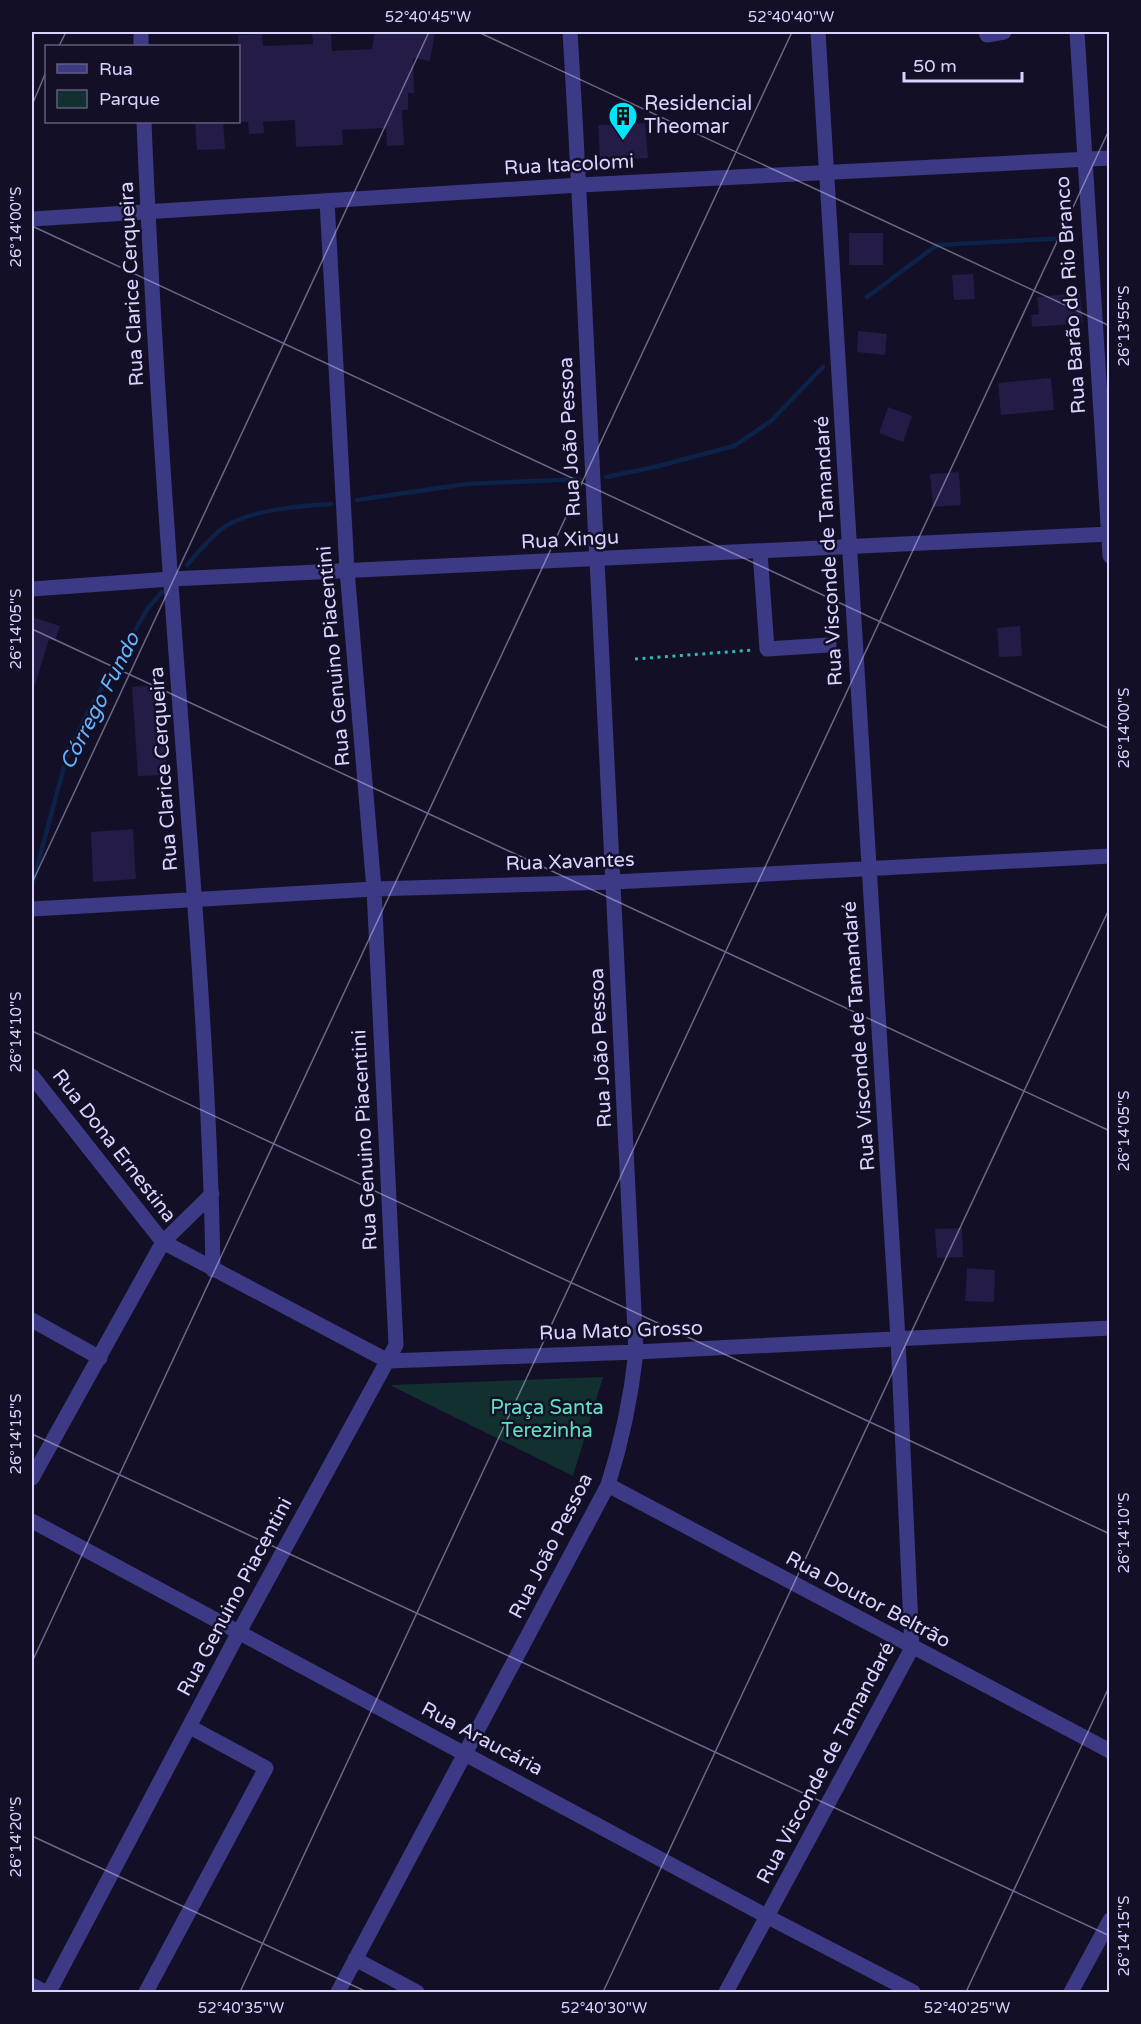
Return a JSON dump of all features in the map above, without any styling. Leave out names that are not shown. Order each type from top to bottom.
[{"type":"street","name":"Rua João Pessoa","points":[[338,1992],[608,1485],[622,1438],[632,1389],[636,1352],[580,185],[570,32]]},
{"type":"street","name":"Rua Visconde de Tamandaré","points":[[726,1992],[912,1648],[898,1339],[818,32]]},
{"type":"street","points":[[986,32],[987,35],[1005,32]]},
{"type":"street","name":"Rua Barão do Rio Branco","points":[[1077,32],[1083,159],[1110,556]]},
{"type":"street","name":"Rua Clarice Cerqueira","points":[[144,123],[171,579],[195,900],[212,1194],[213,1270]]},
{"type":"street","name":"Rua Itacolomi","points":[[32,219],[580,185],[1110,158]]},
{"type":"street","name":"Rua Genuino Piacentini","points":[[47,1992],[190,1727],[238,1632],[396,1345],[374,889],[347,570],[327,201]]},
{"type":"street","name":"Rua Xingu","points":[[32,589],[347,570],[597,560],[1109,534]]},
{"type":"street","points":[[760,552],[767,649],[829,645]]},
{"type":"street","name":"Rua Xavantes","points":[[32,909],[374,889],[614,882],[1110,856]]},
{"type":"street","name":"Rua Dona Ernestina","points":[[32,1076],[164,1242]]},
{"type":"street","points":[[32,1478],[164,1242],[212,1194]]},
{"type":"street","name":"Rua Mato Grosso","points":[[164,1242],[388,1361],[636,1352],[1110,1328]]},
{"type":"street","points":[[32,1320],[100,1358]]},
{"type":"street","name":"Rua Doutor Beltrão","points":[[608,1485],[1110,1751]]},
{"type":"street","name":"Rua Araucária","points":[[32,1521],[768,1917],[913,1992]]},
{"type":"street","points":[[146,1992],[266,1768],[190,1727]]},
{"type":"street","points":[[1071,1992],[1110,1920]]},
{"type":"street","points":[[355,1959],[417,1992]]},
{"type":"street","points":[[32,1985],[47,1992]]},
{"type":"path","points":[[635,659],[767,649]]},
{"type":"green space","name":"Praça Santa Terezinha","points":[[603,1377],[573,1476],[390,1385]]},
{"type":"building","points":[[312,32],[331,32],[332,51],[372,49],[375,32],[435,32],[430,61],[413,58],[414,93],[408,93],[408,110],[402,110],[404,145],[387,146],[386,128],[342,130],[343,145],[296,147],[295,120],[263,122],[264,133],[249,134],[248,122],[240,122],[238,35],[262,34],[263,46],[313,44]]},
{"type":"building","points":[[195,123],[223,123],[225,149],[197,150]]},
{"type":"building","name":"Residencial Theomar","points":[[645,123],[648,158],[600,160],[598,125]]},
{"type":"building","points":[[849,233],[883,233],[883,265],[849,265]]},
{"type":"building","points":[[973,274],[975,299],[954,300],[952,275]]},
{"type":"building","points":[[1080,293],[1083,323],[1032,327],[1031,315],[1039,314],[1037,297]]},
{"type":"building","points":[[858,331],[887,334],[885,355],[857,352]]},
{"type":"building","points":[[1051,378],[1054,410],[1001,415],[998,383]]},
{"type":"building","points":[[888,407],[912,416],[903,442],[879,433]]},
{"type":"building","points":[[959,472],[961,505],[933,507],[930,474]]},
{"type":"building","points":[[32,617],[60,626],[55,641],[49,639],[35,685],[32,685]]},
{"type":"building","points":[[1020,626],[1022,656],[999,657],[997,628]]},
{"type":"building","points":[[162,685],[167,775],[138,776],[132,687]]},
{"type":"building","points":[[133,829],[136,879],[93,882],[91,832]]},
{"type":"building","points":[[962,1228],[963,1257],[937,1258],[935,1229]]},
{"type":"building","points":[[967,1268],[995,1270],[994,1302],[965,1301]]},
{"type":"waterway","points":[[867,297],[937,245],[1069,238]]},
{"type":"waterway","name":"Córrego Fundo","points":[[606,477],[655,467],[734,446],[771,421],[823,367]]},
{"type":"waterway","name":"Córrego Fundo","points":[[357,500],[466,484],[580,479]]},
{"type":"waterway","name":"Córrego Fundo","points":[[187,565],[219,531],[242,518],[272,510],[331,504]]},
{"type":"waterway","name":"Córrego Fundo","points":[[32,886],[66,759],[87,714],[148,608],[162,592]]},
{"type":"place","name":"Residencial Theomar","points":[[623,142]]}]
